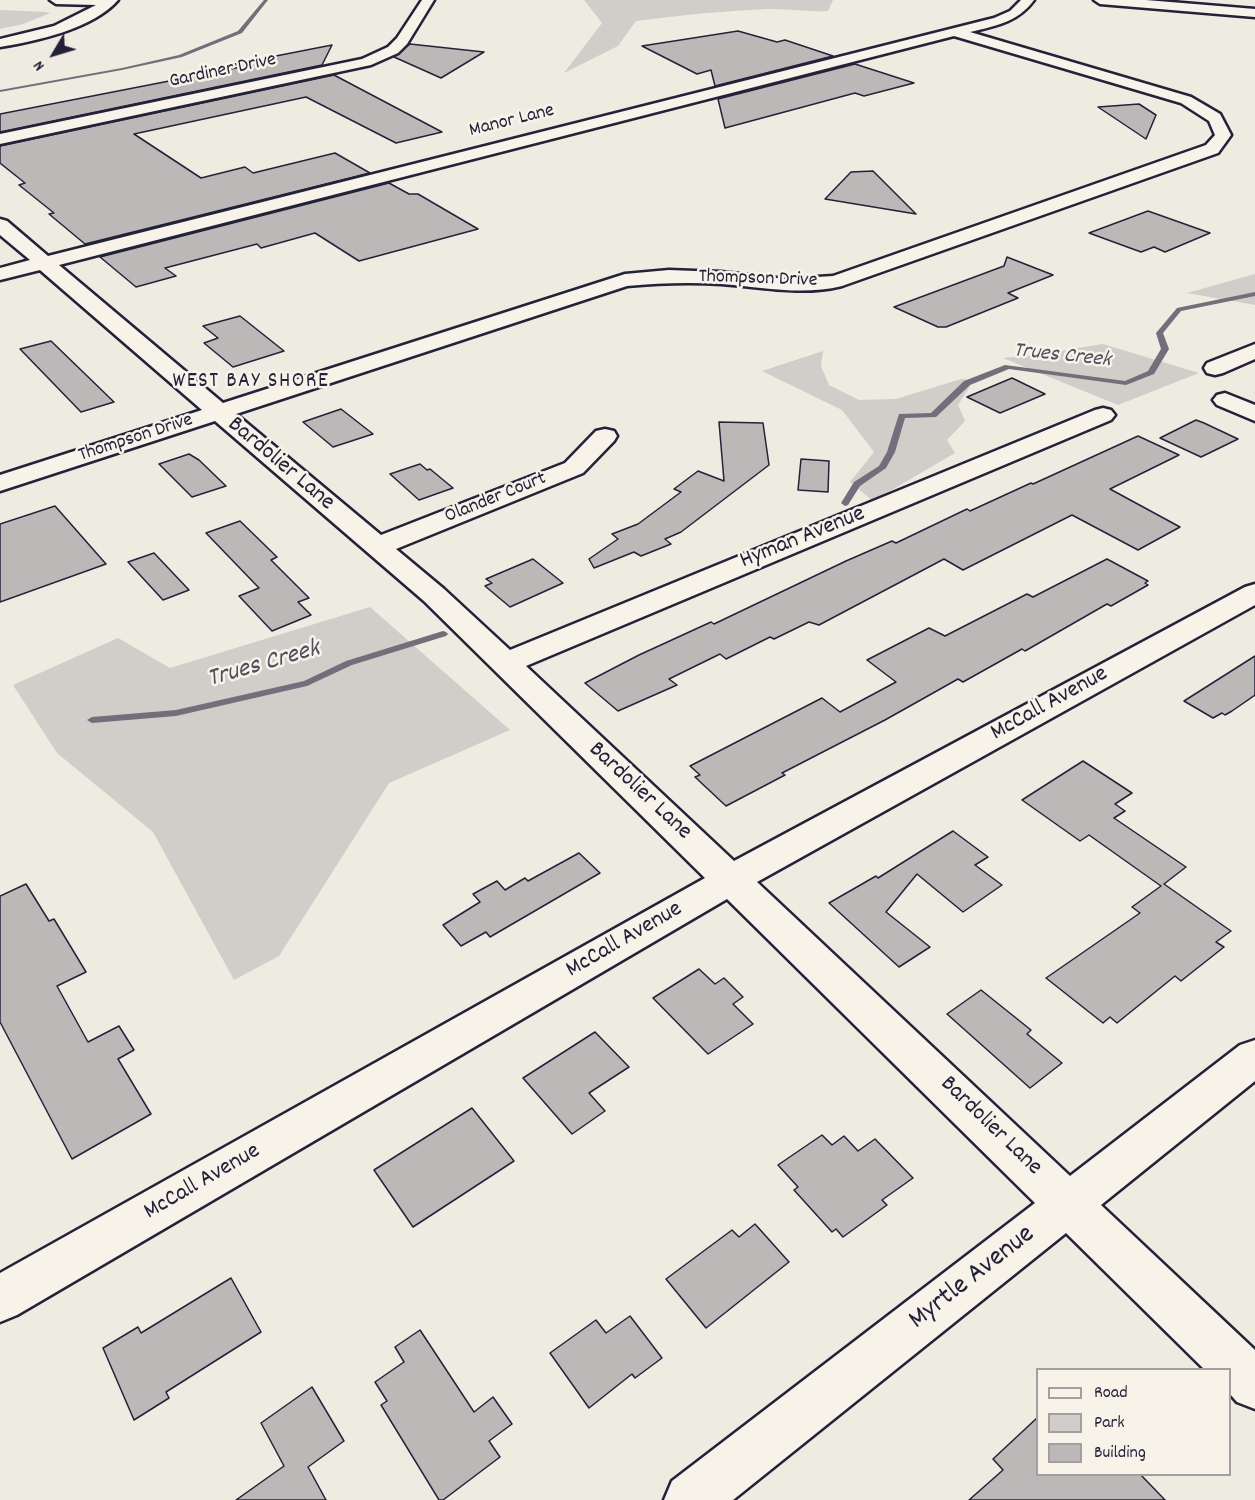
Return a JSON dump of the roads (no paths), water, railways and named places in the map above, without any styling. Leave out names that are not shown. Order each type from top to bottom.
[{"type":"street","points":[[56,0],[111,1]]},
{"type":"street","name":"Gardiner Drive","points":[[0,139],[366,62],[393,50],[402,41],[428,0]]},
{"type":"street","name":"Manor Lane","points":[[0,274],[954,32],[1015,14],[1028,0]]},
{"type":"street","points":[[1100,0],[1255,13]]},
{"type":"street","points":[[0,44],[69,26],[91,16],[111,1]]},
{"type":"street","name":"Thompson Drive","points":[[0,483],[625,280],[669,276],[786,285],[835,282],[1212,149],[1222,135],[1221,124],[1211,113],[1186,100],[954,32]]},
{"type":"street","name":"Bardolier Lane","points":[[0,225],[434,595],[1070,1203],[1255,1384]]},
{"type":"street","points":[[1215,368],[1255,351]]},
{"type":"street","points":[[1225,400],[1255,414]]},
{"type":"street","name":"Hyman Avenue","points":[[504,664],[1103,415]]},
{"type":"street","name":"Olander Court","points":[[376,547],[574,468],[605,436]]},
{"type":"street","name":"McCall Avenue","points":[[0,1299],[732,879],[1255,593]]},
{"type":"street","name":"Myrtle Avenue","points":[[691,1500],[1255,1057]]},
{"type":"waterway","points":[[0,91],[180,56],[240,32],[266,0]]},
{"type":"waterway","name":"Trues Creek","points":[[845,503],[857,484],[882,468],[891,452],[902,416],[933,415],[967,383],[1008,367],[1126,383],[1151,372],[1165,349],[1159,333],[1179,309],[1255,294]]},
{"type":"waterway","name":"Trues Creek","points":[[92,720],[176,713],[307,683],[349,663],[443,634]]},
{"type":"district","name":"WEST BAY SHORE","points":[[251,383]]}]
